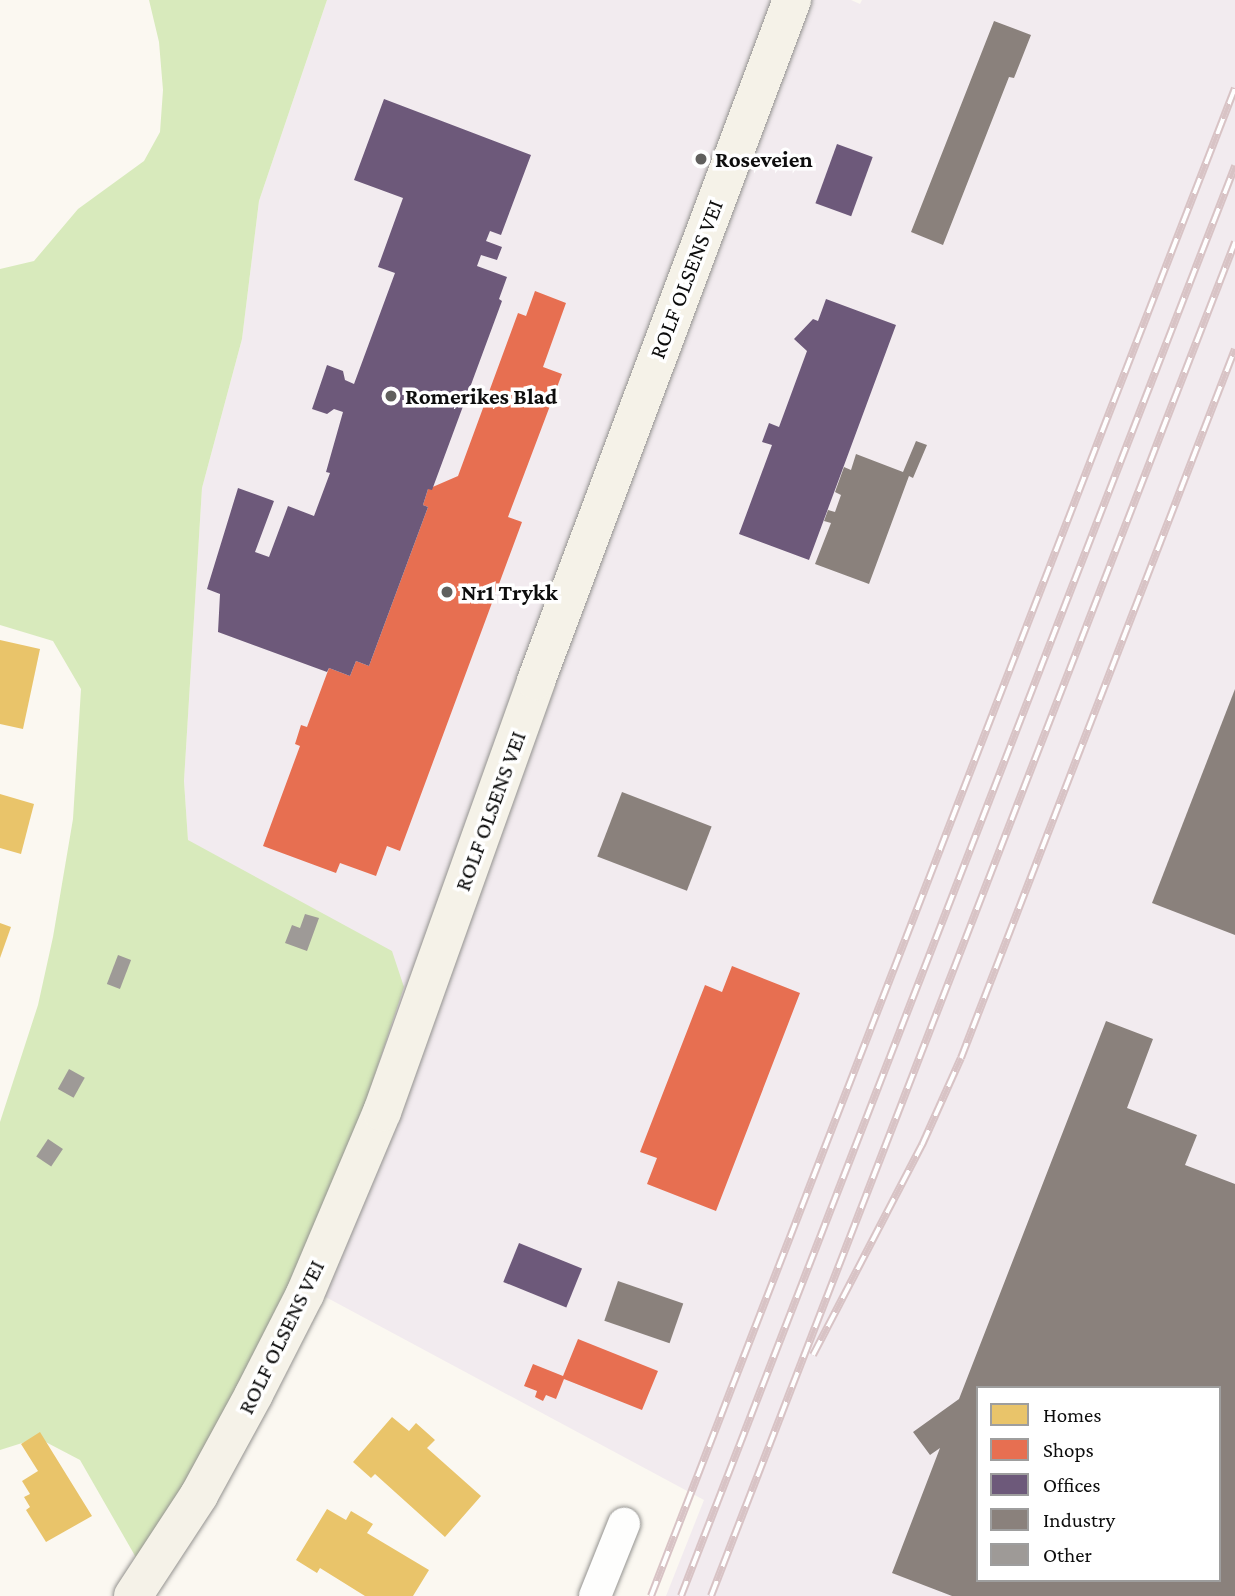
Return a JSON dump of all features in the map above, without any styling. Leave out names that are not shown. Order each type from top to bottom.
[{"type":"main road","name":"ROLF OLSENS VEI","points":[[133,1596],[199,1495],[254,1394],[304,1294],[382,1112],[536,681],[792,0]]},
{"type":"street","points":[[595,1596],[624,1524]]},
{"type":"shaded area","points":[[327,0],[851,0],[860,4],[862,0],[1235,0],[1235,1596],[666,1596],[704,1500],[294,1280],[379,1062],[188,840],[184,781],[202,488],[242,339],[259,201]]},
{"type":"green space","points":[[149,0],[327,0],[259,201],[242,339],[202,488],[184,781],[188,840],[392,951],[404,987],[366,1101],[294,1280],[142,1568],[80,1460],[38,1438],[0,1450],[0,1122],[38,1005],[53,937],[73,819],[81,689],[53,641],[0,625],[0,269],[34,261],[78,209],[144,161],[160,132],[163,90],[159,42]]},
{"type":"building: Homes","points":[[0,640],[40,649],[23,729],[0,724]]},
{"type":"building: Homes","points":[[0,794],[34,804],[21,854],[0,848]]},
{"type":"building: Homes","points":[[0,923],[11,927],[0,958]]},
{"type":"building: Homes","points":[[392,1417],[409,1431],[416,1423],[435,1440],[427,1448],[481,1496],[445,1537],[375,1474],[371,1478],[353,1462]]},
{"type":"building: Homes","points":[[40,1432],[92,1516],[46,1542],[26,1510],[30,1507],[24,1497],[30,1494],[22,1481],[38,1471],[21,1444]]},
{"type":"building: Homes","points":[[327,1509],[346,1520],[351,1511],[373,1524],[367,1533],[429,1570],[413,1596],[365,1596],[320,1568],[317,1573],[296,1560]]},
{"type":"building: Shops","name":"Nr1 Trykk","points":[[535,291],[566,303],[543,367],[562,374],[508,517],[522,522],[400,851],[387,846],[376,876],[340,863],[336,873],[263,846],[300,746],[295,744],[301,725],[307,727],[329,668],[350,676],[356,661],[369,666],[428,507],[423,505],[428,489],[458,476],[518,313],[526,316]]},
{"type":"building: Shops","points":[[732,966],[800,993],[716,1211],[647,1184],[657,1158],[640,1152],[705,985],[722,992]]},
{"type":"building: Shops","points":[[578,1339],[658,1371],[642,1410],[564,1379],[556,1399],[546,1395],[543,1401],[535,1397],[537,1391],[524,1386],[533,1364],[563,1376]]},
{"type":"building: Offices","name":"Romerikes Blad","points":[[384,99],[531,155],[501,235],[490,231],[486,241],[502,247],[497,260],[481,255],[477,266],[507,277],[499,299],[502,301],[432,490],[428,489],[423,505],[428,507],[369,666],[356,661],[350,676],[329,668],[327,672],[218,632],[220,594],[207,589],[238,488],[274,501],[255,552],[269,557],[288,506],[314,516],[330,473],[326,472],[343,412],[334,409],[327,414],[312,409],[327,365],[343,371],[345,380],[354,384],[395,273],[378,267],[403,198],[354,180]]},
{"type":"building: Offices","points":[[837,144],[873,157],[851,216],[815,203]]},
{"type":"building: Offices","points":[[826,299],[896,325],[809,560],[739,534],[772,445],[762,442],[769,423],[779,427],[807,351],[794,339],[813,319],[818,321]]},
{"type":"building: Offices","points":[[519,1243],[582,1268],[566,1307],[503,1282]]},
{"type":"building: Industry","points":[[994,21],[1031,35],[1014,78],[1009,77],[943,245],[911,232]]},
{"type":"building: Industry","points":[[916,441],[927,445],[913,478],[909,476],[869,584],[815,564],[831,523],[824,521],[828,510],[835,512],[841,495],[835,492],[844,467],[851,470],[856,454],[903,472]]},
{"type":"building: Industry","points":[[1235,689],[1235,935],[1152,903]]},
{"type":"building: Industry","points":[[622,792],[712,826],[687,891],[597,856]]},
{"type":"building: Industry","points":[[1106,1021],[1153,1039],[1127,1108],[1197,1135],[1185,1165],[1235,1184],[1235,1596],[952,1596],[892,1573],[940,1448],[930,1455],[913,1432],[959,1399]]},
{"type":"building: Industry","points":[[618,1281],[683,1303],[670,1343],[604,1321]]},
{"type":"building: Other","points":[[305,914],[319,918],[307,951],[285,943],[292,925],[300,928]]},
{"type":"building: Other","points":[[118,955],[131,960],[120,989],[107,984]]},
{"type":"building: Other","points":[[69,1069],[85,1078],[74,1098],[58,1089]]},
{"type":"building: Other","points":[[48,1139],[63,1149],[51,1166],[36,1156]]},
{"type":"railway","points":[[651,1596],[1235,88]]},
{"type":"railway","points":[[681,1596],[1235,166]]},
{"type":"railway","points":[[711,1596],[1235,242]]},
{"type":"railway","points":[[813,1355],[922,1145],[961,1058],[1235,349]]},
{"type":"place","name":"Roseveien","points":[[701,159]]},
{"type":"place","name":"Romerikes Blad","points":[[391,396]]},
{"type":"place","name":"Nr1 Trykk","points":[[447,592]]}]
